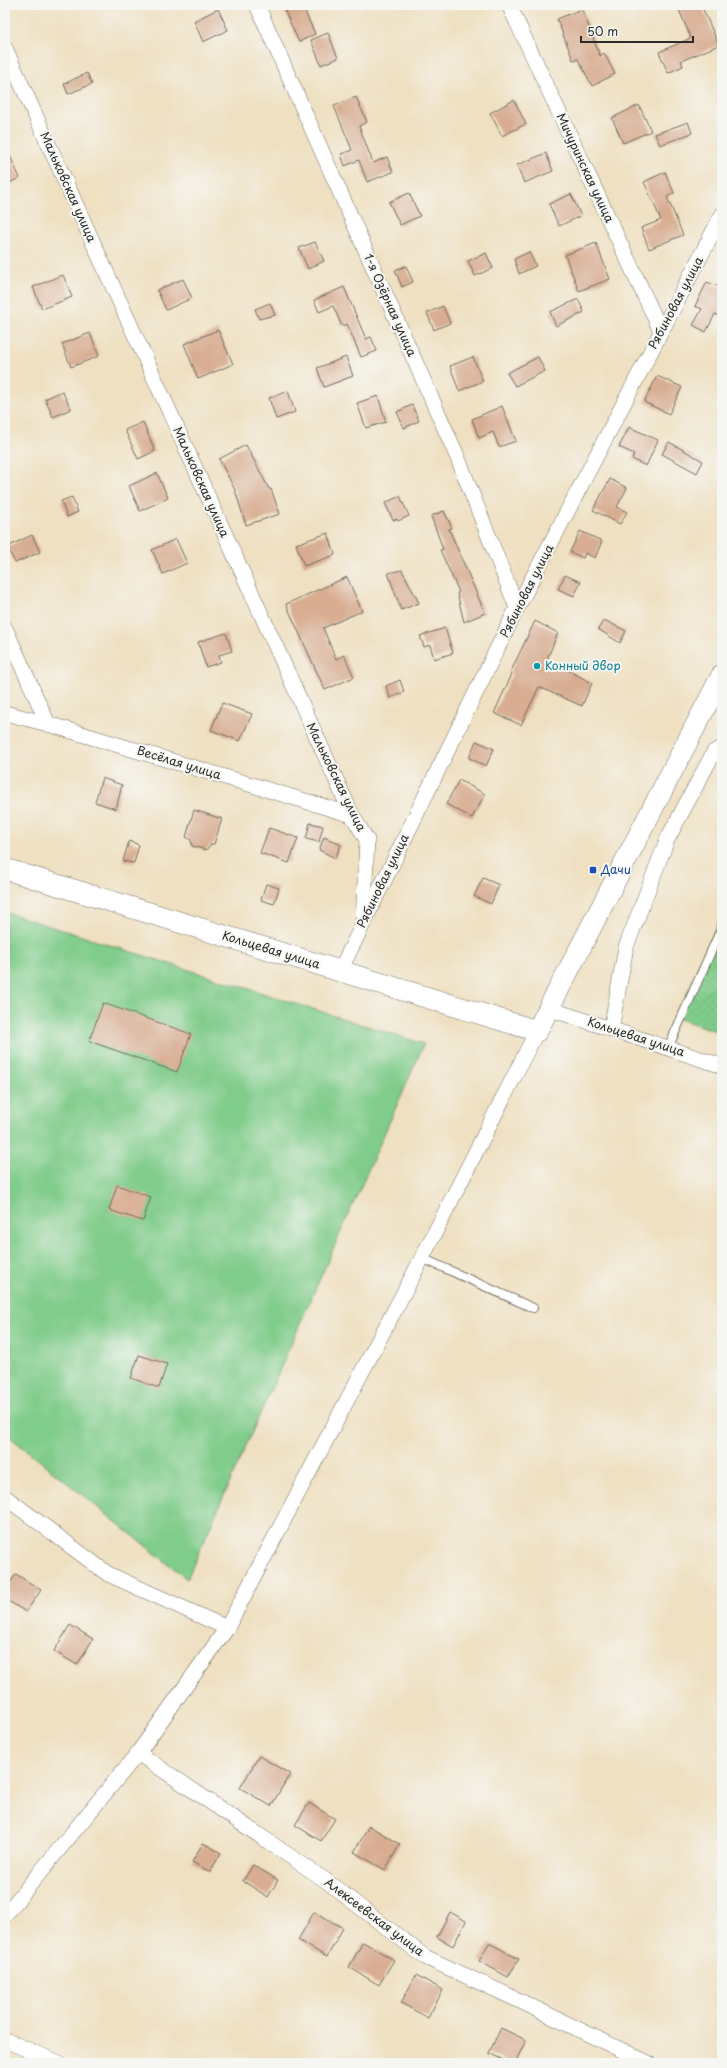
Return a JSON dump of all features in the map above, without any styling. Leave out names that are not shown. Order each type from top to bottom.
[{"type":"street","name":"1-я Озёрная улица","points":[[257,5],[457,456],[517,608]]},
{"type":"street","name":"Мичуринская улица","points":[[509,5],[661,330]]},
{"type":"street","name":"Мальковская улица","points":[[5,48],[352,815],[367,840],[363,922]]},
{"type":"street","name":"Рябиновая улица","points":[[340,971],[517,608],[722,215]]},
{"type":"street","points":[[5,628],[48,724]]},
{"type":"street","points":[[5,1915],[138,1753],[227,1628],[422,1258],[537,1031],[550,1009],[722,675]]},
{"type":"street","name":"Весёлая улица","points":[[5,713],[48,724],[352,815]]},
{"type":"street","points":[[611,1029],[626,947],[667,840],[714,752],[722,748]]},
{"type":"street","name":"Кольцевая улица","points":[[5,869],[537,1031]]},
{"type":"street","name":"Кольцевая улица","points":[[550,1009],[722,1066]]},
{"type":"street","points":[[5,1497],[108,1574],[227,1628]]},
{"type":"street","name":"Алексеевская улица","points":[[138,1753],[325,1880],[425,1957],[648,2063]]},
{"type":"street","points":[[5,2040],[59,2063]]},
{"type":"lane","points":[[668,1048],[722,927]]},
{"type":"lane","points":[[422,1258],[533,1308]]},
{"type":"green space","points":[[5,912],[424,1044],[187,1579],[5,1433]]},
{"type":"green space","points":[[722,914],[722,1033],[676,1018]]},
{"type":"building","points":[[282,5],[302,5],[315,34],[299,42]]},
{"type":"building","points":[[677,5],[701,5],[719,45],[681,61],[683,66],[668,73],[659,52],[691,38]]},
{"type":"building","points":[[218,9],[228,30],[203,42],[194,21]]},
{"type":"building","points":[[582,9],[600,56],[604,53],[615,74],[592,86],[578,59],[573,60],[557,19]]},
{"type":"building","points":[[328,33],[338,58],[321,65],[311,40]]},
{"type":"building","points":[[87,73],[92,84],[68,94],[64,84]]},
{"type":"building","points":[[356,97],[367,122],[359,126],[373,163],[387,157],[393,172],[367,182],[359,160],[345,166],[341,154],[352,150],[334,106]]},
{"type":"building","points":[[514,100],[526,124],[502,136],[490,113]]},
{"type":"building","points":[[639,105],[651,131],[623,143],[612,118]]},
{"type":"building","points":[[688,122],[692,133],[660,145],[655,134]]},
{"type":"building","points":[[5,145],[20,178],[5,185]]},
{"type":"building","points":[[546,153],[553,171],[524,183],[517,165]]},
{"type":"building","points":[[665,172],[674,193],[667,197],[683,235],[649,249],[641,228],[661,220],[644,182]]},
{"type":"building","points":[[409,193],[420,216],[400,225],[389,202]]},
{"type":"building","points":[[571,194],[581,216],[559,226],[549,204]]},
{"type":"building","points":[[315,242],[324,261],[308,269],[299,248]]},
{"type":"building","points":[[596,243],[610,279],[579,291],[565,255]]},
{"type":"building","points":[[529,252],[536,266],[519,274],[514,259]]},
{"type":"building","points":[[486,253],[493,268],[475,276],[468,261]]},
{"type":"building","points":[[406,266],[413,282],[402,287],[395,270]]},
{"type":"building","points":[[63,275],[72,297],[42,309],[33,287]]},
{"type":"building","points":[[183,279],[192,298],[166,310],[157,290]]},
{"type":"building","points":[[707,282],[722,288],[722,317],[715,314],[706,332],[693,325],[702,309],[695,306]]},
{"type":"building","points":[[344,287],[366,339],[371,337],[377,351],[361,357],[347,324],[342,326],[333,306],[319,312],[314,300]]},
{"type":"building","points":[[578,299],[584,312],[556,326],[550,312]]},
{"type":"building","points":[[270,303],[275,315],[259,319],[255,309]]},
{"type":"building","points":[[443,306],[450,323],[434,330],[427,313]]},
{"type":"building","points":[[218,330],[233,364],[198,379],[184,344]]},
{"type":"building","points":[[90,333],[99,356],[71,367],[62,344]]},
{"type":"building","points":[[346,357],[353,376],[324,387],[317,368]]},
{"type":"building","points":[[473,357],[483,381],[459,391],[450,366]]},
{"type":"building","points":[[538,357],[545,371],[515,386],[507,373]]},
{"type":"building","points":[[657,376],[682,387],[669,414],[644,402]]},
{"type":"building","points":[[62,391],[71,409],[53,417],[45,399]]},
{"type":"building","points":[[288,391],[295,412],[276,419],[269,398]]},
{"type":"building","points":[[378,396],[386,422],[366,428],[357,403]]},
{"type":"building","points":[[412,405],[419,421],[404,428],[397,412]]},
{"type":"building","points":[[502,406],[516,441],[499,447],[493,432],[479,438],[472,419]]},
{"type":"building","points":[[143,422],[155,451],[138,459],[125,430]]},
{"type":"building","points":[[629,427],[658,440],[646,466],[632,459],[634,454],[619,447]]},
{"type":"building","points":[[669,442],[703,461],[697,473],[662,454]]},
{"type":"building","points":[[246,445],[269,489],[271,489],[280,514],[246,525],[235,490],[219,459]]},
{"type":"building","points":[[157,473],[168,498],[140,511],[129,486]]},
{"type":"building","points":[[610,479],[627,488],[617,507],[627,512],[620,524],[593,510]]},
{"type":"building","points":[[400,496],[409,516],[398,521],[397,519],[393,520],[385,503]]},
{"type":"building","points":[[72,497],[78,512],[67,517],[61,501]]},
{"type":"building","points":[[444,511],[452,528],[449,529],[485,613],[464,622],[457,593],[459,592],[440,550],[443,549],[431,516]]},
{"type":"building","points":[[580,531],[602,541],[595,558],[585,553],[583,558],[570,552]]},
{"type":"building","points":[[328,533],[335,555],[304,566],[296,544]]},
{"type":"building","points":[[32,535],[40,552],[15,563],[7,547]]},
{"type":"building","points":[[176,539],[187,563],[163,574],[152,550]]},
{"type":"building","points":[[402,570],[419,603],[401,610],[388,573]]},
{"type":"building","points":[[565,575],[581,582],[574,596],[558,589]]},
{"type":"building","points":[[347,577],[362,611],[323,628],[336,659],[344,655],[354,677],[325,690],[286,604]]},
{"type":"building","points":[[604,620],[626,631],[620,643],[598,629]]},
{"type":"building","name":"Конный двор","points":[[535,621],[558,633],[547,659],[592,683],[582,706],[539,687],[521,725],[494,713],[512,674],[510,673]]},
{"type":"building","points":[[445,628],[453,653],[434,659],[430,645],[424,647],[420,636]]},
{"type":"building","points":[[226,633],[232,651],[219,655],[221,662],[206,667],[198,642]]},
{"type":"building","points":[[400,680],[404,692],[390,698],[386,686]]},
{"type":"building","points":[[222,703],[252,714],[240,741],[211,730]]},
{"type":"building","points":[[476,741],[494,749],[486,766],[469,758]]},
{"type":"building","points":[[102,778],[122,785],[116,809],[95,802]]},
{"type":"building","points":[[459,780],[485,794],[472,818],[446,804]]},
{"type":"building","points":[[194,810],[222,819],[214,844],[211,844],[206,850],[192,846],[191,840],[186,837]]},
{"type":"building","points":[[310,823],[323,826],[319,842],[306,839]]},
{"type":"building","points":[[269,828],[298,838],[289,863],[260,853]]},
{"type":"building","points":[[324,837],[341,845],[335,858],[319,850]]},
{"type":"building","points":[[129,841],[139,845],[134,863],[123,861]]},
{"type":"building","points":[[483,878],[499,885],[491,904],[474,896]]},
{"type":"building","points":[[266,884],[279,888],[274,904],[261,900]]},
{"type":"building","points":[[103,1003],[191,1034],[177,1072],[89,1041]]},
{"type":"building","points":[[117,1185],[151,1197],[143,1221],[109,1210]]},
{"type":"building","points":[[139,1355],[167,1364],[159,1388],[131,1378]]},
{"type":"building","points":[[16,1574],[41,1590],[26,1612],[5,1599],[5,1591]]},
{"type":"building","points":[[70,1625],[93,1639],[77,1665],[54,1651]]},
{"type":"building","points":[[259,1756],[290,1774],[271,1806],[240,1788]]},
{"type":"building","points":[[309,1803],[335,1819],[321,1841],[295,1825]]},
{"type":"building","points":[[369,1826],[400,1844],[385,1870],[354,1852]]},
{"type":"building","points":[[203,1843],[221,1853],[210,1872],[192,1862]]},
{"type":"building","points":[[253,1865],[278,1880],[268,1897],[243,1881]]},
{"type":"building","points":[[314,1912],[343,1928],[327,1957],[298,1940]]},
{"type":"building","points":[[450,1912],[466,1921],[453,1946],[437,1937]]},
{"type":"building","points":[[363,1942],[394,1960],[379,1985],[349,1967]]},
{"type":"building","points":[[489,1943],[519,1959],[508,1977],[479,1961]]},
{"type":"building","points":[[416,1975],[443,1990],[428,2018],[401,2003]]},
{"type":"building","points":[[501,2028],[526,2040],[515,2063],[509,2063],[489,2053]]},
{"type":"place","name":"Конный двор","points":[[537,666]]},
{"type":"place","name":"Дачи","points":[[593,870]]}]
